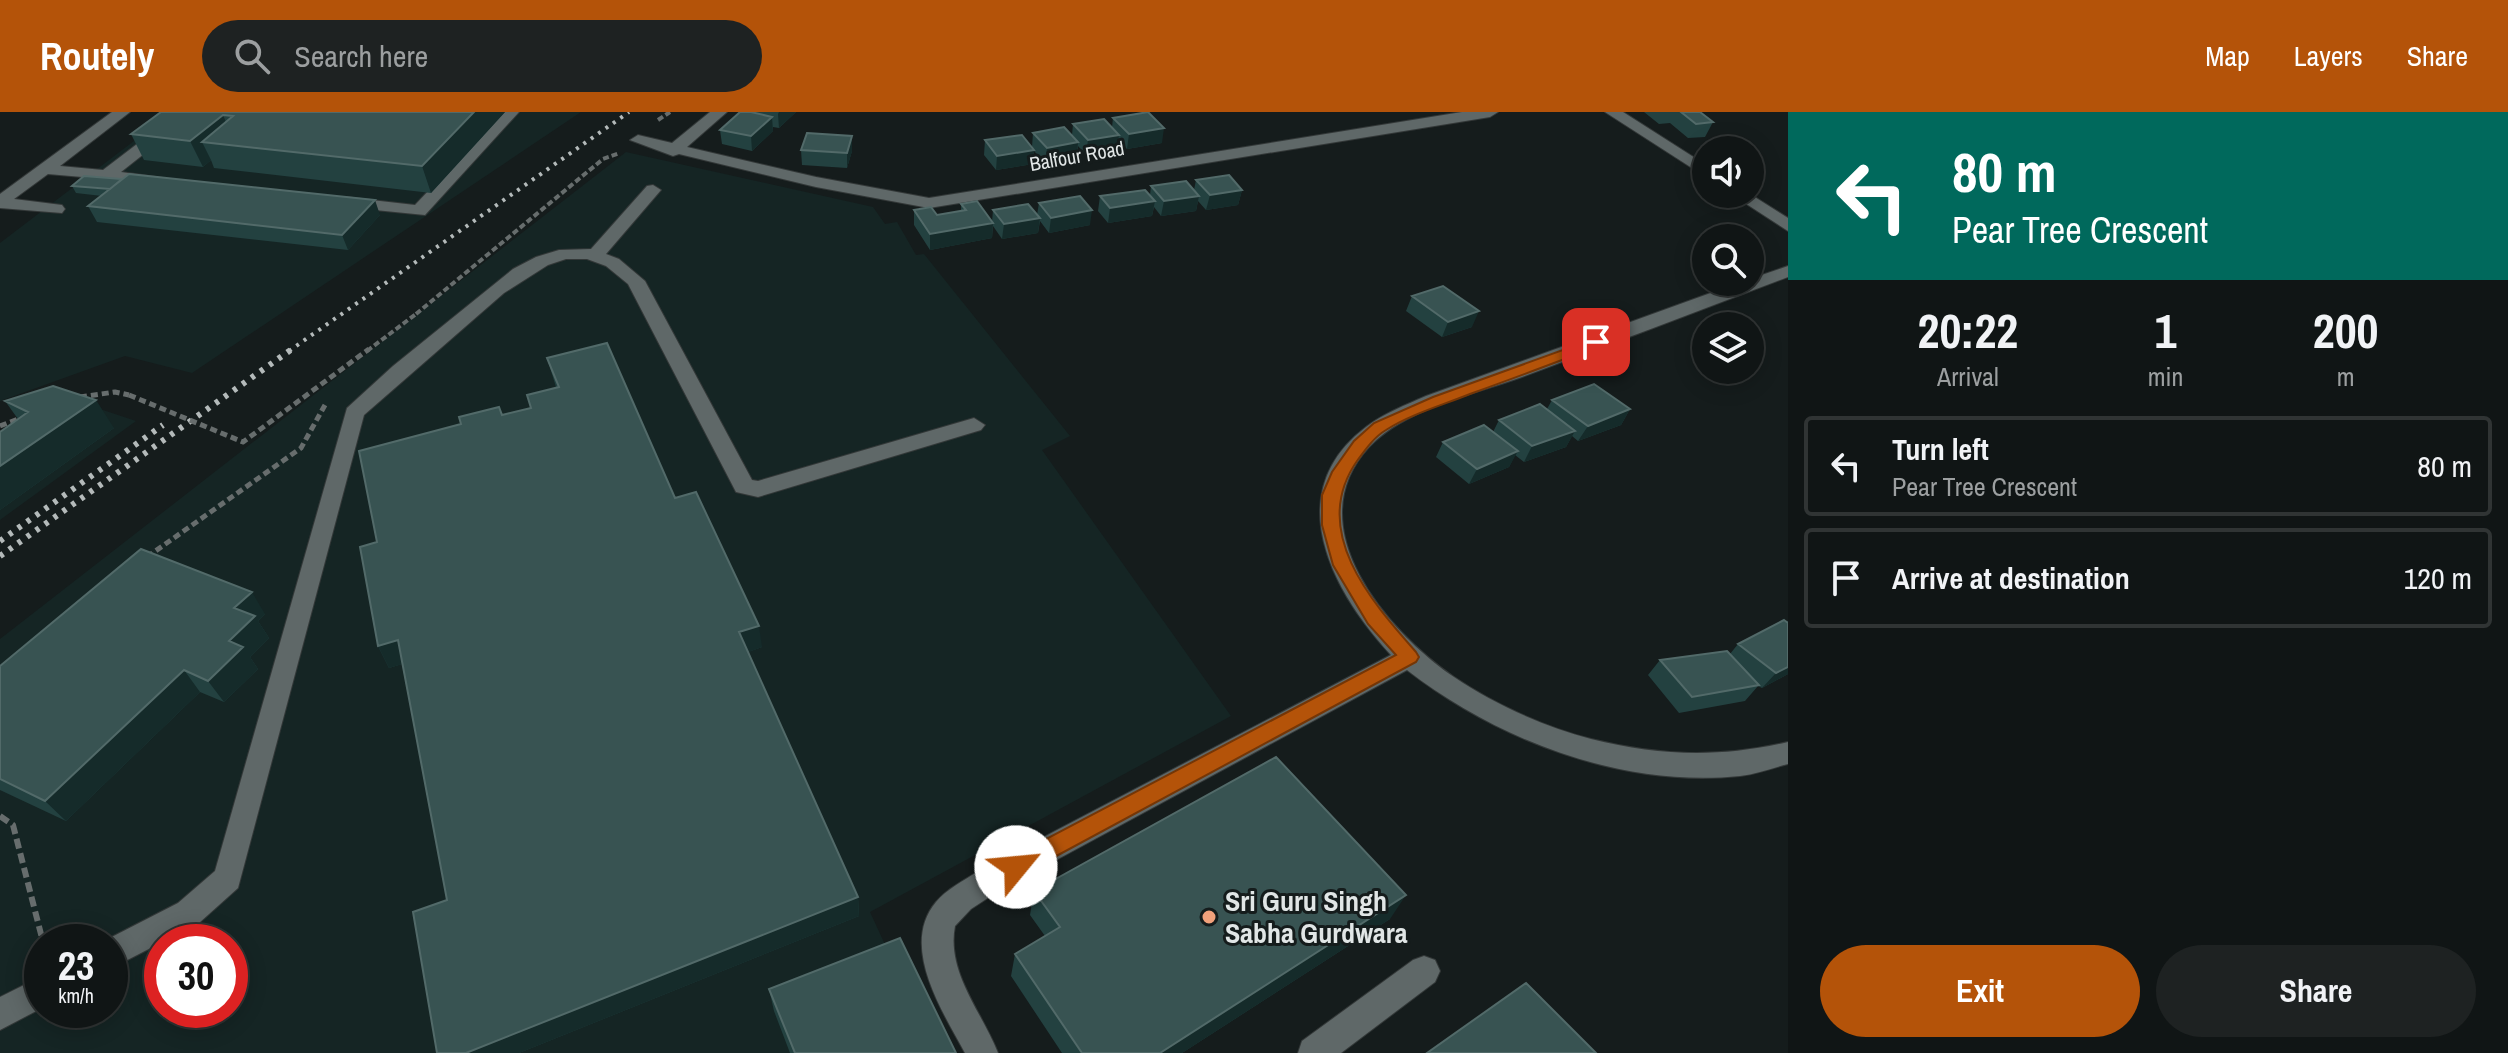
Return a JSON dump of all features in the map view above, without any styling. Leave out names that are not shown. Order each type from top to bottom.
[{"type":"street","points":[[0,202],[122,112]]},
{"type":"street","points":[[107,175],[189,112]]},
{"type":"street","points":[[325,200],[419,211],[511,112]]},
{"type":"street","points":[[673,151],[719,112]]},
{"type":"street","name":"Balfour Road","points":[[633,145],[929,203],[1490,112]]},
{"type":"street","points":[[1613,112],[1692,163]]},
{"type":"street","points":[[46,169],[169,182]]},
{"type":"street","points":[[595,255],[653,190]]},
{"type":"street","points":[[0,202],[56,209]]},
{"type":"street","points":[[1760,208],[1788,226]]},
{"type":"street","points":[[128,945],[186,916],[213,896],[228,878],[354,413],[518,272],[556,256],[595,255],[618,265],[636,281],[744,487],[758,489],[974,425]]},
{"type":"street","points":[[1788,271],[1439,400],[1380,427],[1350,458],[1333,485],[1331,525],[1338,555],[1353,587],[1375,619],[1409,657],[1455,691],[1524,728],[1625,757],[1699,767],[1759,763],[1788,753]]},
{"type":"street","points":[[982,1053],[945,977],[936,945],[940,922],[954,904],[987,882],[1409,657]]},
{"type":"street","points":[[1314,1053],[1424,971]]},
{"type":"street","points":[[0,1014],[24,1001]]},
{"type":"path","points":[[657,120],[670,112]]},
{"type":"path","points":[[75,398],[102,392],[129,395],[243,442],[418,312],[603,159],[633,145]]},
{"type":"path","points":[[418,312],[428,316]]},
{"type":"path","points":[[139,564],[301,448],[326,402]]},
{"type":"path","points":[[0,426],[26,416]]},
{"type":"path","points":[[0,816],[13,825],[38,924]]},
{"type":"shaded area","points":[[172,112],[581,112],[192,373],[125,356],[0,401],[0,243]]},
{"type":"shaded area","points":[[626,152],[873,207],[885,224],[897,222],[916,255],[924,254],[1070,436],[1042,450],[1231,716],[870,912],[935,1053],[0,1053],[0,639]]},
{"type":"shaded area","points":[[91,406],[136,421],[0,520],[0,437]]},
{"type":"building","points":[[161,112],[474,112],[422,166],[202,142],[233,116],[223,115],[190,141],[131,134]]},
{"type":"building","points":[[740,112],[772,117],[751,136],[720,130]]},
{"type":"building","points":[[1148,112],[1164,128],[1129,134],[1113,118]]},
{"type":"building","points":[[1681,112],[1700,112],[1713,122],[1696,124]]},
{"type":"building","points":[[1104,119],[1119,135],[1088,140],[1073,124]]},
{"type":"building","points":[[1064,127],[1078,142],[1047,148],[1033,133]]},
{"type":"building","points":[[807,133],[852,136],[847,153],[801,150]]},
{"type":"building","points":[[1022,135],[1034,150],[997,156],[985,140]]},
{"type":"building","points":[[129,174],[375,200],[342,235],[88,206]]},
{"type":"building","points":[[1229,175],[1242,190],[1210,195],[1196,180]]},
{"type":"building","points":[[84,176],[122,179],[110,189],[72,186]]},
{"type":"building","points":[[1186,181],[1199,196],[1164,201],[1151,186]]},
{"type":"building","points":[[1145,190],[1155,201],[1110,208],[1100,196]]},
{"type":"building","points":[[1080,196],[1092,210],[1051,218],[1039,203]]},
{"type":"building","points":[[977,201],[993,223],[930,234],[914,210],[931,207],[937,215],[966,210],[961,204]]},
{"type":"building","points":[[1028,204],[1040,218],[1004,224],[993,210]]},
{"type":"building","points":[[1443,286],[1479,311],[1448,322],[1412,296]]},
{"type":"building","points":[[607,343],[675,498],[696,492],[759,626],[739,632],[858,897],[466,1053],[437,1053],[413,912],[447,900],[398,640],[378,646],[360,547],[377,542],[359,451],[461,424],[459,417],[499,407],[502,415],[531,408],[527,395],[559,387],[547,358]]},
{"type":"building","points":[[1594,384],[1630,409],[1588,426],[1552,400]]},
{"type":"building","points":[[53,386],[96,400],[0,466],[0,432],[28,412],[5,401]]},
{"type":"building","points":[[1540,404],[1575,431],[1532,446],[1499,420]]},
{"type":"building","points":[[1484,425],[1518,451],[1477,469],[1443,442]]},
{"type":"building","points":[[141,549],[252,592],[234,608],[255,616],[229,641],[243,647],[208,681],[184,670],[45,801],[0,779],[0,666]]},
{"type":"building","points":[[1784,620],[1788,623],[1788,667],[1776,673],[1738,644]]},
{"type":"building","points":[[1727,651],[1759,685],[1692,697],[1660,660]]},
{"type":"building","name":"Sri Guru Singh Sabha Gurdwara","points":[[1276,757],[1406,895],[1160,1053],[1082,1053],[1015,954],[1060,927],[1034,891]]},
{"type":"building","points":[[900,938],[956,1053],[795,1053],[769,989]]},
{"type":"building","points":[[1526,983],[1596,1053],[1427,1053]]},
{"type":"railway","points":[[289,351],[629,112]]},
{"type":"railway","points":[[0,556],[292,349]]},
{"type":"railway","points":[[0,541],[163,425]]},
{"type":"place","name":"Sri Guru Singh Sabha Gurdwara","points":[[1209,917]]},
{"type":"route","points":[[1016,867],[1409,657],[1375,619],[1342,565],[1331,525],[1331,495],[1338,476],[1360,445],[1380,427],[1439,400],[1596,342]]}]
